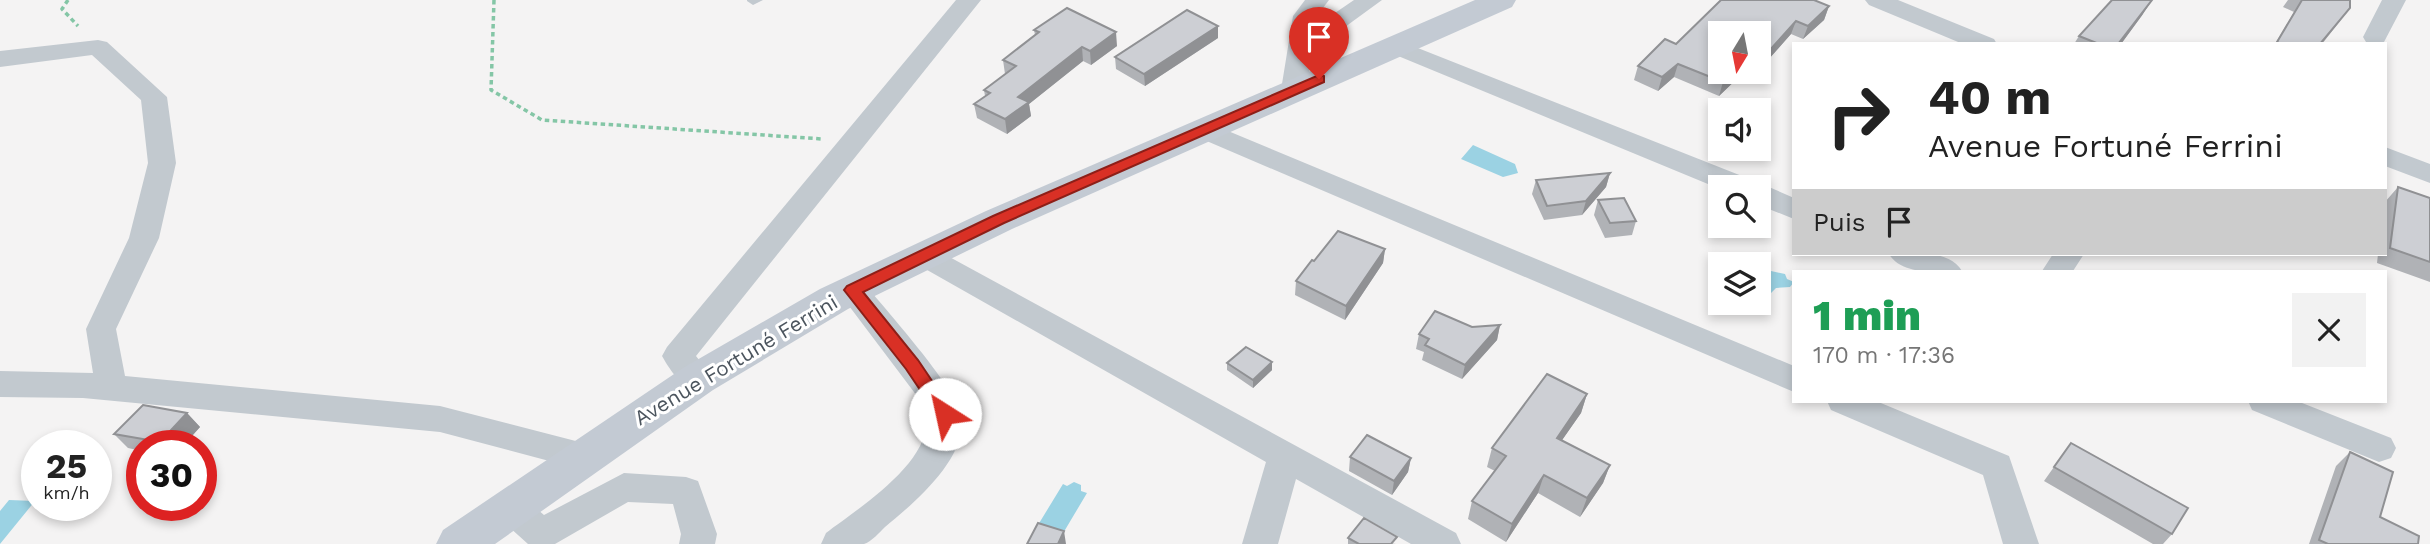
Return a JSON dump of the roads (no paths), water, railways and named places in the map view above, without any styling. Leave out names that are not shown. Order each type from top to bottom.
[{"type":"main road","name":"Avenue Fortuné Ferrini","points":[[459,544],[698,379],[852,290],[923,255],[1497,1]]},
{"type":"street","points":[[698,379],[677,356],[969,0]]},
{"type":"street","points":[[1294,90],[1305,16],[1317,0]]},
{"type":"street","points":[[1300,48],[1370,0]]},
{"type":"street","points":[[1877,0],[1981,42]]},
{"type":"street","points":[[2375,37],[2394,0]]},
{"type":"street","points":[[1395,46],[1712,175]]},
{"type":"street","points":[[0,59],[98,47],[154,97],[162,163],[144,238],[101,330],[111,388]]},
{"type":"street","points":[[1205,130],[1792,379]]},
{"type":"street","points":[[2387,157],[2430,174]]},
{"type":"street","points":[[1771,199],[1792,208]]},
{"type":"street","points":[[923,255],[1443,544]]},
{"type":"street","points":[[1909,256],[1944,270]]},
{"type":"street","points":[[839,544],[915,481],[944,439],[945,414],[912,365],[852,290]]},
{"type":"street","points":[[0,384],[111,388],[440,419],[583,456]]},
{"type":"street","points":[[1848,403],[1997,466],[2021,544]]},
{"type":"street","points":[[2269,403],[2379,448]]},
{"type":"street","points":[[1261,544],[1285,456]]},
{"type":"street","points":[[511,508],[541,534],[624,487],[686,491],[699,534],[697,544]]},
{"type":"water","points":[[1473,145],[1515,164],[1518,173],[1503,177],[1461,159]]},
{"type":"water","points":[[1771,271],[1785,274],[1792,281],[1790,287],[1776,288],[1771,293]]},
{"type":"water","points":[[1074,482],[1081,485],[1081,491],[1087,493],[1062,535],[1038,525],[1063,484],[1067,486]]},
{"type":"water","points":[[9,500],[21,500],[21,518],[0,544],[0,511]]}]
